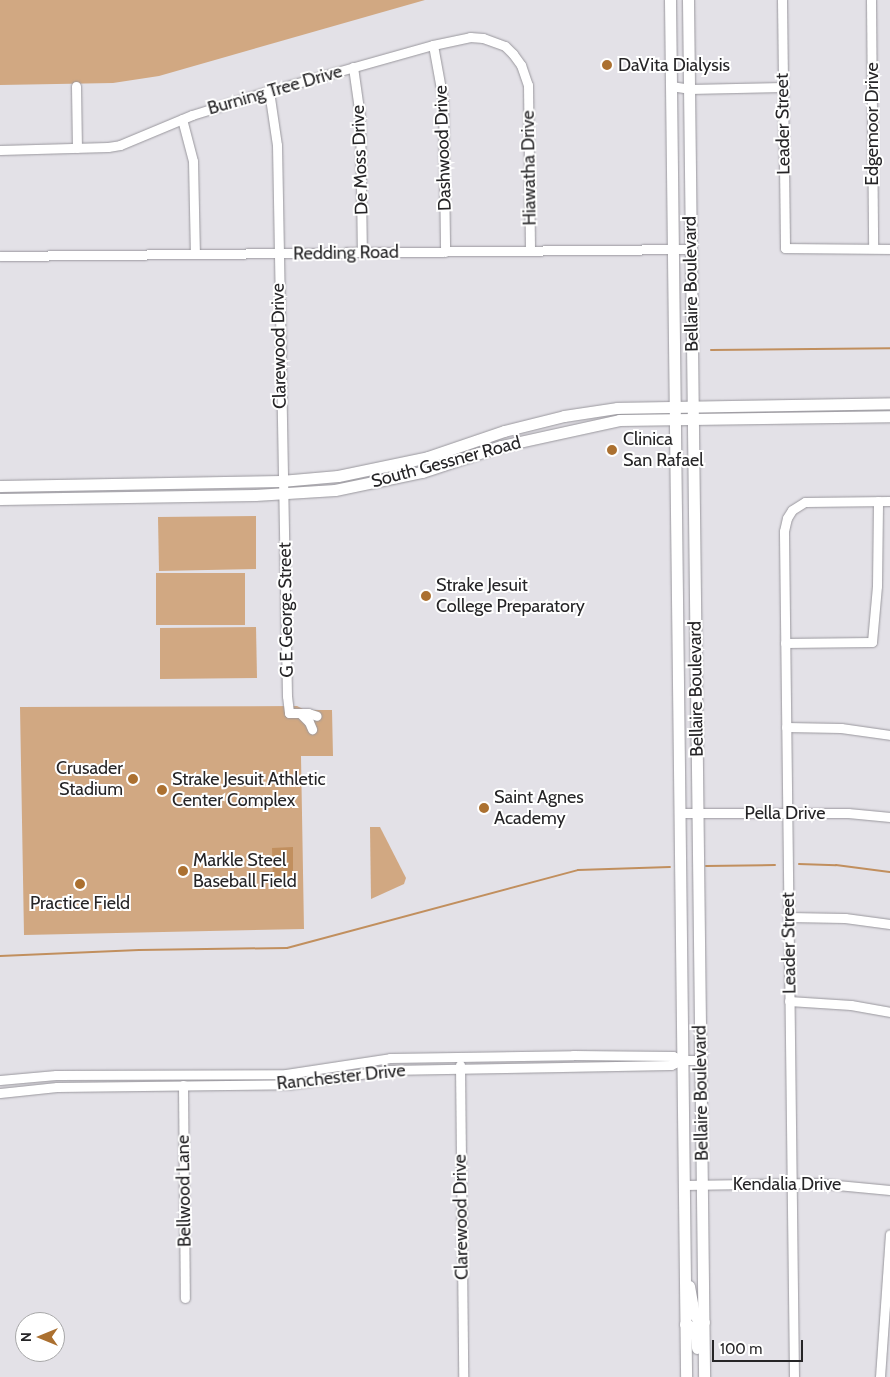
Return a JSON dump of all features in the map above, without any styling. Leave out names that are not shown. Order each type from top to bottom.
[{"type":"main road","name":"Bellaire Boulevard","points":[[670,0],[686,1377]]},
{"type":"main road","name":"Bellaire Boulevard","points":[[687,2],[704,1377]]},
{"type":"main road","name":"South Gessner Road","points":[[693,412],[817,404],[890,403]]},
{"type":"main road","points":[[817,404],[817,417]]},
{"type":"main road","name":"South Gessner Road","points":[[0,486],[281,481],[338,476],[378,469],[428,456],[504,431],[564,416],[616,408],[817,417],[890,416]]},
{"type":"main road","name":"South Gessner Road","points":[[0,499],[187,496],[335,490],[422,472],[501,446],[567,430],[674,412]]},
{"type":"main road","points":[[564,416],[567,430]]},
{"type":"main road","points":[[187,483],[187,496]]},
{"type":"main road","points":[[105,484],[105,498]]},
{"type":"main road","points":[[24,499],[25,486]]},
{"type":"main road","points":[[676,585],[694,584]]},
{"type":"main road","points":[[678,702],[696,702]]},
{"type":"main road","points":[[685,1280],[691,1288],[694,1314],[699,1320],[704,1322]]},
{"type":"main road","points":[[685,1324],[695,1328],[700,1377]]},
{"type":"street","name":"Leader Street","points":[[782,0],[784,248],[873,248]]},
{"type":"street","name":"Edgemoor Drive","points":[[871,0],[873,248]]},
{"type":"street","name":"Burning Tree Drive","points":[[0,150],[120,145],[182,119],[269,91],[433,45],[470,37],[495,41],[513,54],[521,65],[528,85]]},
{"type":"street","name":"Dashwood Drive","points":[[433,45],[443,100],[445,252]]},
{"type":"street","name":"De Moss Drive","points":[[353,67],[360,116],[362,252]]},
{"type":"street","name":"Hiawatha Drive","points":[[528,85],[530,251]]},
{"type":"street","points":[[76,86],[77,148]]},
{"type":"street","points":[[671,86],[689,88],[783,87]]},
{"type":"street","name":"Clarewood Drive","points":[[269,91],[276,145],[281,481],[283,493]]},
{"type":"street","points":[[182,119],[193,161],[195,254]]},
{"type":"street","points":[[873,248],[890,248]]},
{"type":"street","name":"Redding Road","points":[[0,256],[691,249]]},
{"type":"street","name":"G E George Street","points":[[283,493],[288,713],[302,714],[312,729]]},
{"type":"street","points":[[785,642],[872,642],[877,586],[878,501],[890,501]]},
{"type":"street","name":"Leader Street","points":[[794,1377],[784,531],[787,518],[792,510],[805,502],[878,501]]},
{"type":"street","points":[[302,714],[317,716]]},
{"type":"street","points":[[786,727],[841,728],[890,735]]},
{"type":"street","name":"Pella Drive","points":[[679,813],[848,813],[890,817]]},
{"type":"street","points":[[788,918],[845,918],[890,924]]},
{"type":"street","points":[[789,1002],[851,1005],[890,1012]]},
{"type":"street","points":[[573,1055],[573,1068]]},
{"type":"street","points":[[620,1056],[620,1066]]},
{"type":"street","name":"Ranchester Drive","points":[[0,1080],[22,1077],[266,1074],[314,1070],[371,1060],[460,1057],[672,1056],[682,1060],[701,1060]]},
{"type":"street","name":"Clarewood Drive","points":[[460,1057],[463,1377]]},
{"type":"street","points":[[371,1060],[374,1070]]},
{"type":"street","name":"Ranchester Drive","points":[[0,1093],[75,1087],[158,1084],[310,1082],[374,1070],[673,1065],[682,1060]]},
{"type":"street","points":[[266,1074],[266,1084]]},
{"type":"street","points":[[158,1075],[158,1084]]},
{"type":"street","points":[[75,1076],[75,1087]]},
{"type":"street","name":"Bellwood Lane","points":[[183,1084],[185,1298]]},
{"type":"street","name":"Kendalia Drive","points":[[684,1185],[846,1184],[890,1190]]},
{"type":"street","points":[[880,1377],[890,1234]]},
{"type":"shaded area","points":[[0,0],[425,0],[159,76],[113,83],[0,85]]},
{"type":"shaded area","points":[[256,516],[256,569],[159,571],[158,517]]},
{"type":"shaded area","points":[[156,573],[245,573],[245,625],[156,625]]},
{"type":"shaded area","points":[[256,627],[257,678],[160,679],[160,628]]},
{"type":"shaded area","name":"Strake Jesuit Athletic Center Complex","points":[[297,706],[305,710],[332,710],[333,756],[301,756],[304,929],[24,935],[20,707]]},
{"type":"shaded area","points":[[370,827],[380,827],[406,878],[404,884],[371,899]]},
{"type":"shaded area","points":[[293,847],[293,880],[273,880],[272,848]]},
{"type":"waterway","points":[[711,350],[890,348]]},
{"type":"waterway","points":[[799,864],[836,865],[890,872]]},
{"type":"waterway","points":[[706,866],[775,865]]},
{"type":"waterway","points":[[0,956],[139,950],[287,948],[578,870],[670,867]]},
{"type":"place","name":"DaVita Dialysis","points":[[607,65]]},
{"type":"place","name":"Clinica San Rafael","points":[[612,450]]},
{"type":"place","name":"Strake Jesuit College Preparatory","points":[[426,596]]},
{"type":"place","name":"Crusader Stadium","points":[[133,779]]},
{"type":"place","name":"Strake Jesuit Athletic Center Complex","points":[[162,790]]},
{"type":"place","name":"Saint Agnes Academy","points":[[484,808]]},
{"type":"place","name":"Markle Steel Baseball Field","points":[[183,871]]},
{"type":"place","name":"Practice Field","points":[[80,884]]}]
